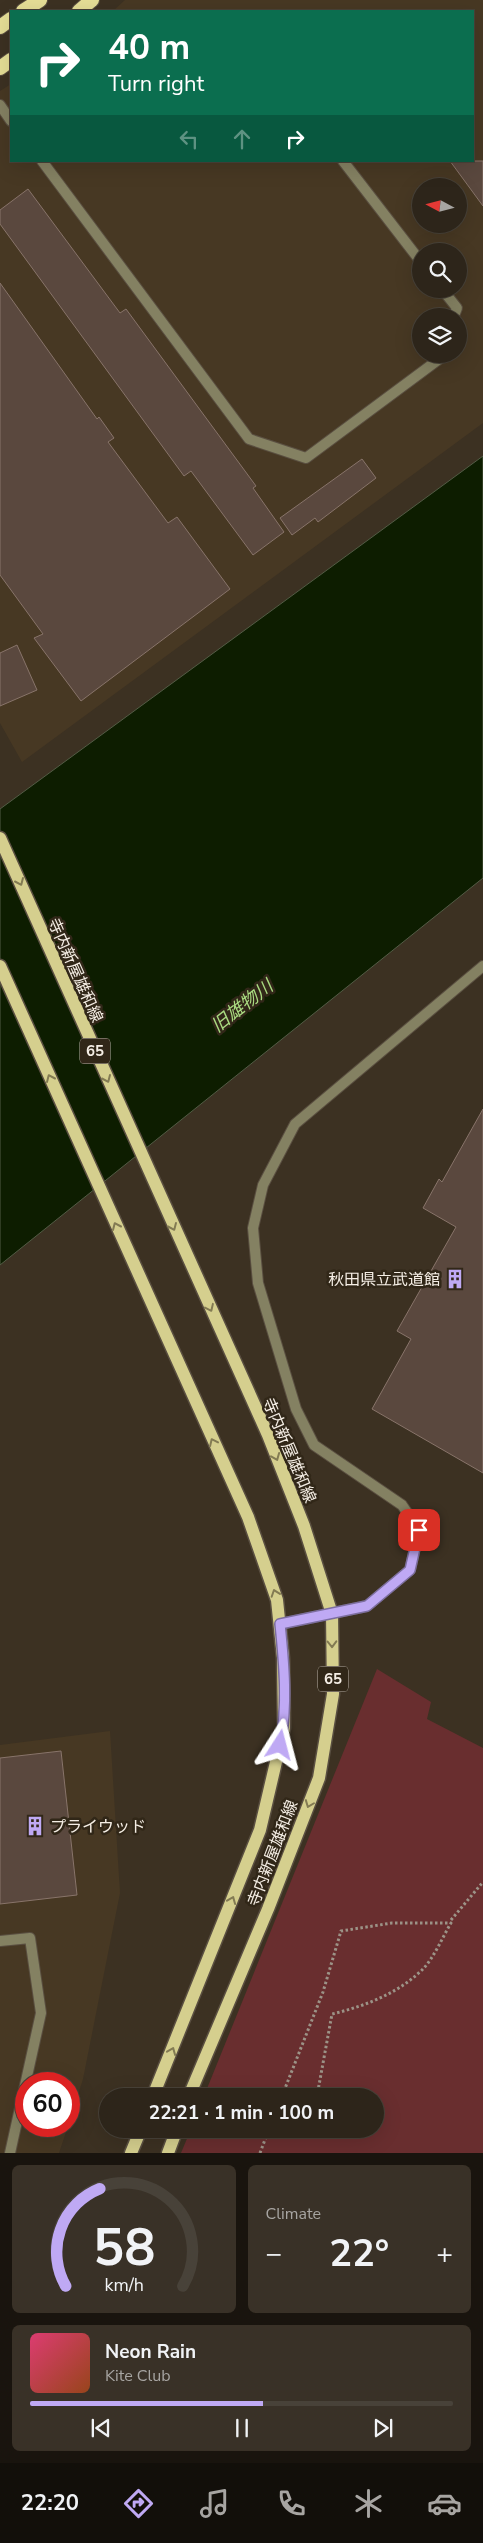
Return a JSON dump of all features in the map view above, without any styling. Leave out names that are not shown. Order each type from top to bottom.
[{"type":"highway","points":[[25,10],[40,0]]},
{"type":"highway","points":[[80,10],[92,0]]},
{"type":"main road","name":"寺内新屋雄和線","points":[[0,838],[189,1264],[268,1435],[304,1526],[332,1614],[333,1694],[319,1778],[268,1909],[192,2088]]},
{"type":"main road","name":"寺内新屋雄和線","points":[[0,966],[248,1517],[277,1600],[284,1658],[284,1728],[260,1830],[157,2088]]},
{"type":"main road","points":[[131,2153],[137,2138]]},
{"type":"main road","points":[[168,2153],[174,2138]]},
{"type":"street","points":[[0,106],[10,119]]},
{"type":"street","points":[[43,162],[249,440],[306,458],[434,363]]},
{"type":"street","points":[[344,162],[412,250]]},
{"type":"street","points":[[449,298],[457,308]]},
{"type":"street","points":[[280,1624],[367,1606],[410,1570],[419,1530],[402,1505],[314,1445],[296,1410],[258,1283],[253,1228],[263,1185],[295,1124],[483,966]]},
{"type":"street","points":[[0,1941],[30,1938],[41,2013],[10,2153]]},
{"type":"path","points":[[451,1920],[483,1882]]},
{"type":"path","points":[[285,2088],[323,1992],[341,1931],[392,1923],[451,1923],[423,1969],[389,1993],[365,2006],[332,2014],[318,2088]]},
{"type":"path","points":[[260,2153],[266,2138]]},
{"type":"shaded area","points":[[125,0],[483,0],[483,423],[22,762],[0,723],[0,91],[10,85],[10,162],[474,162],[474,10],[114,10]]},
{"type":"shaded area","points":[[377,1669],[431,1702],[427,1719],[483,1748],[483,2153],[181,2153],[187,2138],[384,2138],[384,2088],[207,2088]]},
{"type":"shaded area","points":[[110,1731],[120,1893],[83,2079],[80,2088],[80,2072],[15,2072],[15,2137],[64,2137],[59,2153],[0,2153],[0,1745]]},
{"type":"water","name":"旧雄物川","points":[[483,456],[483,878],[0,1265],[0,809]]},
{"type":"building","points":[[483,161],[483,206],[468,186],[468,178],[462,178],[451,162]]},
{"type":"building","points":[[28,189],[120,313],[126,309],[256,486],[253,488],[284,532],[253,555],[191,471],[184,476],[0,224],[0,210]]},
{"type":"building","points":[[0,283],[97,419],[99,417],[114,438],[108,442],[168,523],[177,517],[230,589],[81,701],[34,638],[43,634],[0,575]]},
{"type":"building","points":[[362,459],[376,478],[318,522],[315,518],[292,535],[280,518]]},
{"type":"building","points":[[17,645],[37,690],[0,706],[0,653]]},
{"type":"building","name":"秋田県立武道館","points":[[483,1109],[483,1473],[372,1409],[411,1339],[397,1331],[456,1227],[423,1208],[439,1179],[442,1182]]},
{"type":"building","name":"プライウッド","points":[[61,1751],[77,1895],[0,1904],[0,1758]]},
{"type":"place","name":"秋田県立武道館","points":[[455,1279]]},
{"type":"place","name":"プライウッド","points":[[35,1826]]},
{"type":"route","points":[[280,1745],[284,1728],[284,1658],[280,1624],[367,1606],[410,1570],[419,1530]]}]
